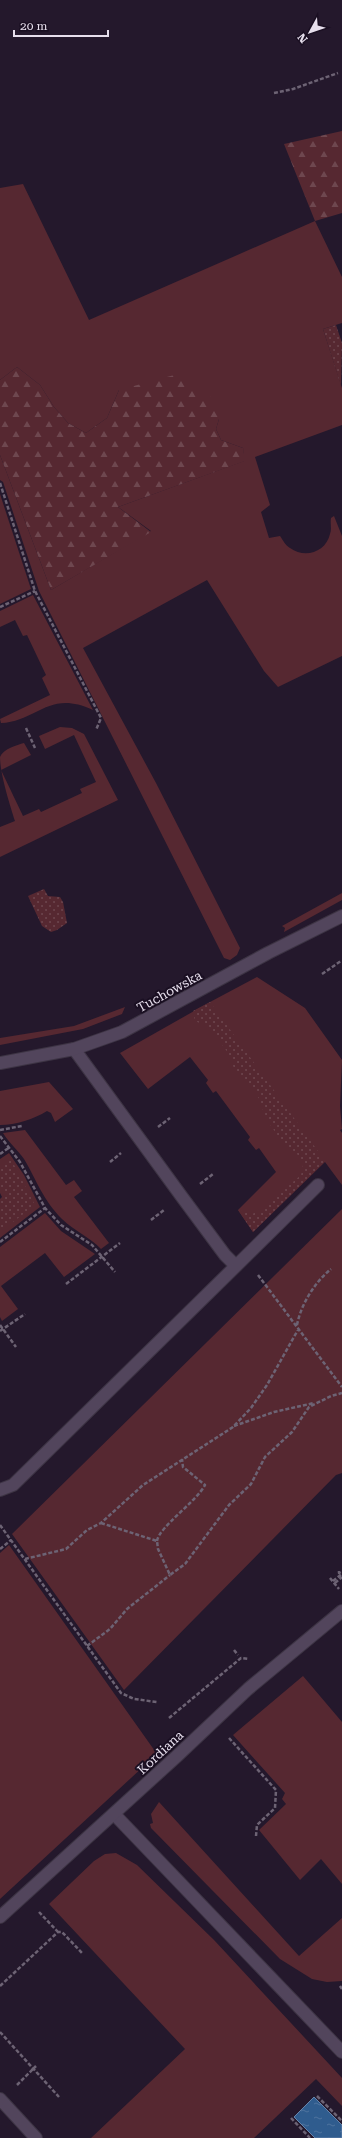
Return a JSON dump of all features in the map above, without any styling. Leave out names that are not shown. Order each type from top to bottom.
[{"type":"street","name":"Tuchowska","points":[[0,1063],[74,1049],[122,1032],[268,953],[342,916]]},
{"type":"street","points":[[74,1049],[225,1255],[239,1263]]},
{"type":"street","points":[[0,1490],[13,1485],[318,1185]]},
{"type":"street","name":"Kordiana","points":[[0,1917],[114,1814],[248,1689],[342,1611]]},
{"type":"street","points":[[114,1814],[342,2052]]},
{"type":"street","points":[[0,2099],[36,2138]]},
{"type":"path","points":[[274,93],[293,90],[338,74]]},
{"type":"path","points":[[0,483],[35,591],[101,718],[96,730]]},
{"type":"path","points":[[0,607],[35,591]]},
{"type":"path","points":[[26,728],[35,748]]},
{"type":"path","points":[[322,974],[341,961]]},
{"type":"path","points":[[0,1130],[22,1126]]},
{"type":"path","points":[[0,1136],[10,1147],[20,1162],[45,1208],[61,1225],[92,1245],[103,1256],[115,1272]]},
{"type":"path","points":[[0,1154],[10,1147]]},
{"type":"path","points":[[0,1242],[45,1208]]},
{"type":"path","points":[[66,1284],[120,1243]]},
{"type":"path","points":[[239,1263],[266,1283],[342,1387]]},
{"type":"path","points":[[297,1325],[307,1299],[321,1277],[331,1269]]},
{"type":"path","points":[[1,1330],[25,1314]]},
{"type":"path","points":[[0,1325],[1,1330],[16,1347]]},
{"type":"path","points":[[233,1427],[251,1408],[267,1385],[299,1328]]},
{"type":"path","points":[[25,1559],[66,1549],[87,1530],[100,1523],[143,1484],[233,1427],[274,1412],[314,1403],[342,1393]]},
{"type":"path","points":[[87,1646],[110,1629],[127,1610],[185,1564],[229,1505],[251,1484],[265,1457],[292,1432],[309,1407],[314,1403]]},
{"type":"path","points":[[170,1575],[158,1550],[157,1541],[166,1526],[186,1508],[205,1485],[183,1467],[182,1459]]},
{"type":"path","points":[[100,1523],[157,1541]]},
{"type":"path","points":[[0,1525],[121,1693],[134,1699],[157,1702]]},
{"type":"path","points":[[0,1549],[11,1540]]},
{"type":"path","points":[[334,1582],[341,1572]]},
{"type":"path","points":[[330,1578],[337,1587]]},
{"type":"path","points":[[334,1582],[342,1578]]},
{"type":"path","points":[[234,1650],[238,1655]]},
{"type":"path","points":[[169,1718],[242,1658],[252,1660]]},
{"type":"path","points":[[229,1739],[276,1790],[275,1808],[257,1825],[256,1836]]},
{"type":"path","points":[[36,1908],[58,1932],[62,1932],[83,1954]]},
{"type":"path","points":[[0,1986],[58,1932]]},
{"type":"path","points":[[0,2032],[59,2097]]},
{"type":"path","points":[[17,2084],[36,2066]]},
{"type":"path","points":[[317,2096],[342,2121]]},
{"type":"path","points":[[291,2118],[310,2138]]},
{"type":"green space","points":[[342,131],[342,213],[315,221],[284,144]]},
{"type":"green space","points":[[23,184],[89,320],[315,221],[342,277],[342,323],[323,329],[342,388],[342,425],[255,457],[270,505],[261,512],[269,538],[280,536],[290,548],[296,551],[302,553],[314,552],[320,549],[328,540],[331,530],[331,518],[334,516],[342,536],[342,656],[278,687],[264,671],[207,580],[83,648],[156,783],[240,948],[237,955],[230,960],[224,958],[39,591],[3,482],[0,480],[0,455],[51,590],[151,531],[118,507],[244,461],[243,448],[221,440],[216,429],[219,419],[119,390],[107,418],[86,433],[68,423],[54,407],[40,385],[17,367],[0,380],[0,188]]},
{"type":"green space","points":[[336,325],[342,343],[341,386],[323,329]]},
{"type":"green space","points":[[17,367],[40,385],[54,407],[68,423],[86,433],[107,418],[119,390],[178,374],[194,383],[217,402],[219,419],[216,429],[221,440],[243,448],[245,461],[118,507],[151,532],[51,590],[0,455],[0,380]]},
{"type":"green space","points":[[0,494],[31,589],[0,604]]},
{"type":"green space","points":[[33,595],[93,710],[78,704],[54,704],[14,721],[1,723],[0,719],[50,695],[42,678],[46,675],[27,635],[23,636],[15,620],[0,627],[0,611]]},
{"type":"green space","points":[[60,727],[72,728],[84,734],[118,800],[0,857],[0,827],[15,821],[2,771],[23,816],[39,809],[41,812],[82,793],[80,789],[96,782],[74,735],[45,749],[39,736]]},
{"type":"green space","points":[[24,743],[31,755],[1,770],[0,757],[2,754],[10,748]]},
{"type":"green space","points":[[44,889],[48,896],[60,897],[63,902],[67,923],[51,932],[42,926],[28,896]]},
{"type":"green space","points":[[342,893],[342,900],[284,932],[285,928],[282,926]]},
{"type":"green space","points":[[257,977],[305,1008],[342,1060],[340,1106],[342,1129],[340,1130],[342,1133],[342,1185],[325,1162],[253,1232],[238,1210],[276,1172],[259,1148],[256,1150],[248,1140],[250,1137],[216,1091],[213,1093],[206,1083],[208,1080],[190,1057],[148,1089],[120,1053]]},
{"type":"green space","points":[[210,1002],[325,1161],[253,1232],[238,1210],[252,1214],[259,1211],[301,1175],[303,1165],[299,1156],[280,1139],[265,1117],[260,1100],[249,1084],[235,1071],[228,1053],[214,1033],[202,1024],[195,1021],[193,1011]]},
{"type":"green space","points":[[125,1007],[122,1014],[83,1029],[0,1045],[0,1038],[74,1026]]},
{"type":"green space","points":[[49,1082],[73,1109],[55,1122],[51,1113],[47,1111],[25,1121],[0,1125],[0,1091]]},
{"type":"green space","points":[[25,1130],[66,1185],[74,1180],[82,1191],[74,1197],[109,1243],[101,1249],[55,1212],[24,1159],[3,1133]]},
{"type":"green space","points":[[9,1153],[24,1175],[40,1207],[0,1238],[0,1199],[2,1197],[0,1193],[0,1159]]},
{"type":"green space","points":[[11,1159],[35,1205],[0,1232],[0,1201],[6,1196],[0,1188],[0,1168]]},
{"type":"green space","points":[[342,1209],[342,1473],[336,1475],[124,1690],[12,1534]]},
{"type":"green space","points":[[45,1213],[61,1231],[95,1254],[64,1277],[45,1253],[1,1286],[18,1309],[2,1321],[0,1317],[0,1247]]},
{"type":"green space","points":[[9,1545],[157,1754],[0,1899],[0,1553]]},
{"type":"green space","points":[[303,1676],[342,1722],[342,1884],[321,1859],[300,1880],[259,1830],[286,1804],[282,1799],[285,1793],[233,1735]]},
{"type":"green space","points":[[159,1802],[299,1956],[342,1918],[342,1981],[327,1982],[312,1979],[280,1959],[151,1828],[150,1824],[153,1823],[151,1814]]},
{"type":"green space","points":[[116,1853],[137,1865],[214,1940],[342,2078],[342,2106],[316,2079],[254,2138],[91,2138],[185,2049],[49,1904],[94,1861],[105,1854]]},
{"type":"water","points":[[314,2097],[342,2125],[342,2138],[315,2138],[294,2117]]}]
